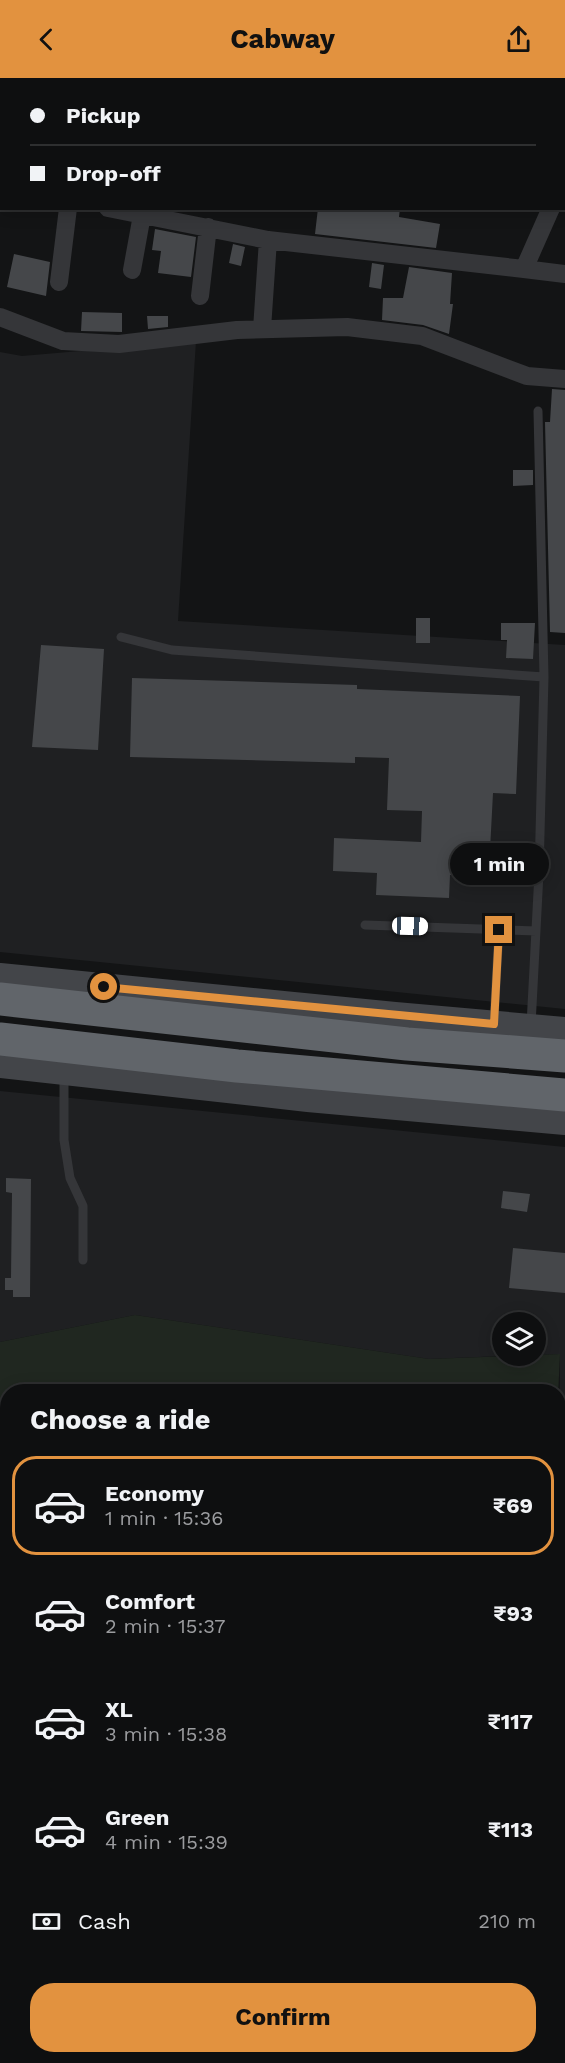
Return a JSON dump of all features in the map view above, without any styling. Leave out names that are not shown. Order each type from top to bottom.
[{"type":"highway","points":[[0,999],[396,1043],[565,1056]]},
{"type":"highway","points":[[0,1039],[260,1068],[565,1095]]},
{"type":"street","points":[[58,282],[68,210]]},
{"type":"street","points":[[118,210],[268,240],[565,274]]},
{"type":"street","points":[[524,269],[551,211]]},
{"type":"street","points":[[132,270],[142,215]]},
{"type":"street","points":[[200,296],[208,227]]},
{"type":"street","points":[[262,329],[268,240]]},
{"type":"street","points":[[0,317],[63,341],[108,344],[262,329],[347,327],[422,336],[527,376],[565,379]]},
{"type":"street","points":[[0,976],[565,1030]]},
{"type":"street","points":[[0,1065],[308,1100],[565,1122]]},
{"type":"lane","points":[[531,1027],[544,677],[538,411]]},
{"type":"lane","points":[[121,637],[172,650],[544,677]]},
{"type":"lane","points":[[365,925],[536,931]]},
{"type":"lane","points":[[494,1024],[499,930]]},
{"type":"lane","points":[[64,1072],[64,1140],[70,1178],[83,1206],[83,1260]]},
{"type":"shaded area","points":[[196,341],[178,621],[565,645],[565,1009],[0,952],[0,352],[22,356]]},
{"type":"shaded area","points":[[0,1091],[565,1147],[565,1384],[560,1384],[560,1354],[546,1355],[546,1312],[492,1312],[492,1356],[429,1359],[135,1315],[0,1342]]},
{"type":"shaded area","points":[[135,1315],[429,1359],[492,1357],[492,1366],[546,1366],[546,1355],[560,1354],[559,1384],[0,1384],[0,1342]]},
{"type":"building","points":[[318,210],[400,210],[399,217],[440,224],[436,248],[315,234]]},
{"type":"building","points":[[155,229],[196,237],[191,277],[158,273],[161,251],[152,250]]},
{"type":"building","points":[[233,244],[245,247],[241,266],[229,263]]},
{"type":"building","points":[[14,254],[50,262],[46,296],[7,287]]},
{"type":"building","points":[[372,263],[384,265],[381,289],[369,287]]},
{"type":"building","points":[[409,267],[452,273],[450,304],[453,304],[449,334],[423,325],[382,320],[383,298],[403,298]]},
{"type":"building","points":[[82,312],[122,313],[122,332],[81,331]]},
{"type":"building","points":[[147,316],[168,316],[168,327],[148,329]]},
{"type":"building","points":[[552,389],[565,390],[565,633],[550,632],[545,422],[550,422]]},
{"type":"building","points":[[513,470],[533,470],[533,485],[513,486]]},
{"type":"building","points":[[416,618],[430,618],[430,643],[416,643]]},
{"type":"building","points":[[501,623],[535,623],[533,659],[506,658],[507,640],[501,640]]},
{"type":"building","points":[[41,645],[104,649],[98,750],[32,747]]},
{"type":"building","points":[[132,678],[357,685],[357,689],[520,696],[516,794],[493,793],[489,869],[467,868],[467,875],[450,875],[449,898],[376,895],[377,873],[333,871],[334,838],[421,842],[422,811],[387,810],[389,758],[355,757],[355,763],[130,757]]},
{"type":"building","points":[[6,1178],[31,1179],[30,1297],[13,1297],[13,1290],[5,1290],[5,1278],[11,1278],[12,1193],[6,1192]]},
{"type":"building","points":[[503,1191],[530,1194],[527,1212],[501,1208]]},
{"type":"building","points":[[513,1248],[565,1253],[565,1293],[509,1288]]},
{"type":"route","points":[[104,987],[494,1024],[499,930]]}]
